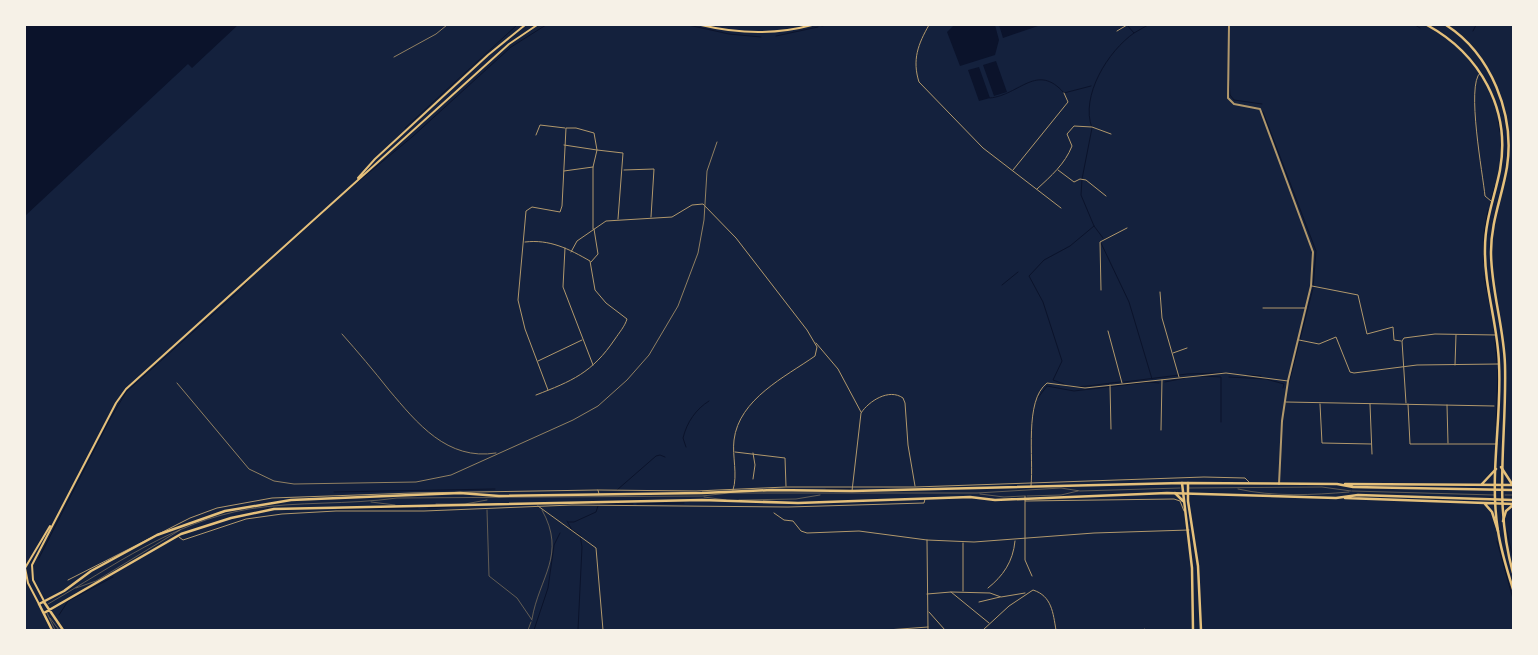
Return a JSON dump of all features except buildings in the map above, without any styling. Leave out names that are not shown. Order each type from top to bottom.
[{"type":"main road","points":[[54,630],[46,605],[33,580],[32,565],[116,403],[126,388],[355,181],[488,55],[525,25]]},
{"type":"main road","points":[[355,181],[384,158],[509,44],[537,25]]},
{"type":"main road","points":[[701,25],[772,33],[812,25]]},
{"type":"main road","points":[[744,25],[784,25]]},
{"type":"main road","points":[[1427,25],[1454,42],[1465,52],[1490,88],[1499,119],[1502,148],[1498,178],[1485,236],[1485,264],[1499,364],[1496,469],[1498,531]]},
{"type":"main road","points":[[1446,25],[1468,42],[1483,62],[1500,98],[1506,118],[1507,166],[1495,208],[1491,246],[1492,277],[1505,346],[1506,390],[1501,467],[1501,504],[1513,573]]},
{"type":"main road","points":[[1499,119],[1506,118]]},
{"type":"main road","points":[[1501,467],[1513,485]]},
{"type":"main road","points":[[1481,485],[1488,480],[1496,469]]},
{"type":"main road","points":[[1182,483],[1192,568],[1193,630]]},
{"type":"main road","points":[[1188,483],[1188,501],[1198,566],[1201,630]]},
{"type":"main road","points":[[39,604],[91,571],[144,541],[194,521],[241,507],[291,500],[332,500],[394,495],[598,492],[702,493],[786,488],[852,490],[1032,484],[1513,485]]},
{"type":"main road","points":[[1337,484],[1353,487],[1513,490]]},
{"type":"main road","points":[[1175,493],[1184,504]]},
{"type":"main road","points":[[47,613],[178,536],[217,522],[274,509],[702,500],[798,503],[925,499],[1025,499],[1067,498],[1096,494],[1175,493],[1480,502],[1513,505]]},
{"type":"main road","points":[[1188,501],[1195,493]]},
{"type":"main road","points":[[1336,498],[1358,495],[1513,500]]},
{"type":"main road","points":[[1480,502],[1490,506],[1513,589]]},
{"type":"main road","points":[[1503,521],[1506,511],[1513,505]]},
{"type":"main road","points":[[58,514],[25,568],[28,582],[39,604],[63,630]]},
{"type":"street","points":[[929,25],[916,50],[915,72],[919,82],[984,148],[1061,208]]},
{"type":"street","points":[[1117,32],[1127,25]]},
{"type":"street","points":[[1229,25],[1228,98],[1234,104],[1260,110],[1313,252],[1311,286],[1288,381],[1279,484]]},
{"type":"street","points":[[1480,72],[1474,82],[1478,140],[1485,196],[1492,202]]},
{"type":"street","points":[[1012,170],[1068,102],[1064,93]]},
{"type":"street","points":[[536,135],[541,125],[576,128],[594,133],[597,150],[594,167],[593,229],[598,254],[591,263],[591,279],[595,290],[606,303],[625,316],[626,319],[610,346],[584,374],[536,395]]},
{"type":"street","points":[[1037,189],[1058,170],[1071,148],[1067,134],[1074,126],[1092,127],[1111,134]]},
{"type":"street","points":[[548,390],[525,329],[518,300],[519,278],[525,217],[528,208],[560,212],[566,128]]},
{"type":"street","points":[[564,145],[622,152],[623,170],[618,220]]},
{"type":"street","points":[[563,171],[594,167]]},
{"type":"street","points":[[623,170],[654,169],[651,217]]},
{"type":"street","points":[[1058,170],[1074,182],[1080,178],[1086,180],[1106,196]]},
{"type":"street","points":[[571,252],[577,241],[606,221],[672,217],[695,204],[706,205],[736,238],[813,340],[838,369],[861,413]]},
{"type":"street","points":[[1101,290],[1100,242],[1127,228]]},
{"type":"street","points":[[524,242],[540,240],[565,248],[591,263]]},
{"type":"street","points":[[565,248],[562,287],[593,365]]},
{"type":"street","points":[[1311,286],[1337,289],[1358,295],[1361,300],[1366,334],[1393,326],[1394,340],[1402,341],[1409,336],[1496,335]]},
{"type":"street","points":[[1160,292],[1162,318],[1179,378]]},
{"type":"street","points":[[1263,308],[1306,308]]},
{"type":"street","points":[[1108,331],[1122,383]]},
{"type":"street","points":[[1455,365],[1456,334]]},
{"type":"street","points":[[1299,340],[1319,344],[1336,337],[1350,372],[1354,373],[1403,366],[1499,364]]},
{"type":"street","points":[[537,362],[582,339]]},
{"type":"street","points":[[734,490],[734,438],[747,410],[759,396],[815,356],[817,347],[813,340]]},
{"type":"street","points":[[1402,341],[1410,444],[1497,444]]},
{"type":"street","points":[[1172,353],[1187,348]]},
{"type":"street","points":[[1250,483],[1245,478],[1204,477],[1032,484],[1034,409],[1045,384],[1050,382],[1076,389],[1226,373],[1288,381]]},
{"type":"street","points":[[1161,430],[1162,379]]},
{"type":"street","points":[[1110,385],[1111,429]]},
{"type":"street","points":[[852,490],[861,413],[868,404],[881,396],[896,394],[903,398],[915,488]]},
{"type":"street","points":[[1285,402],[1494,406]]},
{"type":"street","points":[[1320,403],[1322,443],[1371,444]]},
{"type":"street","points":[[1370,404],[1372,454]]},
{"type":"street","points":[[1447,404],[1448,444]]},
{"type":"street","points":[[734,452],[786,459],[786,488]]},
{"type":"street","points":[[752,453],[754,465],[753,479]]},
{"type":"street","points":[[68,580],[124,549],[190,518],[217,508],[272,498],[441,492],[598,492]]},
{"type":"street","points":[[1032,576],[1025,560],[1025,499],[1174,498],[1180,501],[1186,516]]},
{"type":"street","points":[[537,504],[542,510],[596,548],[603,630]]},
{"type":"street","points":[[178,536],[183,540],[230,523],[282,514],[487,506]]},
{"type":"street","points":[[774,513],[784,520],[793,521],[804,533],[866,532],[927,540],[1025,540],[1094,533],[1189,530]]},
{"type":"street","points":[[927,540],[928,630]]},
{"type":"street","points":[[988,588],[1005,572],[1014,550],[1015,540]]},
{"type":"street","points":[[963,541],[963,592]]},
{"type":"street","points":[[982,630],[1026,593],[1033,590],[1047,598],[1054,616],[1056,630]]},
{"type":"street","points":[[951,592],[989,623]]},
{"type":"street","points":[[927,594],[963,592],[990,593],[1001,596]]},
{"type":"street","points":[[979,602],[1001,596],[1026,593]]},
{"type":"street","points":[[928,611],[944,630]]},
{"type":"street","points":[[887,630],[928,626]]},
{"type":"lane","points":[[75,589],[93,575],[150,542],[230,513],[273,506],[369,502],[397,498],[465,497],[489,499],[702,496],[729,493],[822,495],[977,493],[1061,488],[1080,490],[1236,489],[1254,486],[1322,487],[1351,491]]},
{"type":"lane","points":[[1236,489],[1255,493],[1289,494],[1351,491],[1513,495]]},
{"type":"lane","points":[[977,493],[1025,499],[1061,495],[1080,490]]},
{"type":"lane","points":[[702,496],[730,500],[796,500],[822,495]]},
{"type":"lane","points":[[369,502],[397,506],[465,504],[489,499]]},
{"type":"lane","points":[[487,506],[488,574],[492,580],[521,602],[532,620]]},
{"type":"lane","points":[[528,630],[547,577],[551,558],[550,528],[542,510]]},
{"type":"lane","points":[[46,605],[75,589],[96,581],[181,530]]},
{"type":"lane","points":[[47,613],[59,630]]},
{"type":"water","points":[[25,25],[238,25],[192,68],[188,64],[25,216]]},
{"type":"water","points":[[954,25],[995,25],[999,40],[995,55],[960,66],[947,32]]},
{"type":"water","points":[[999,25],[1041,25],[1003,38]]},
{"type":"water","points":[[996,61],[1007,92],[994,96],[983,65]]},
{"type":"water","points":[[979,67],[990,98],[979,101],[968,70]]},
{"type":"waterway","points":[[405,128],[517,25]]},
{"type":"waterway","points":[[348,190],[412,137],[511,47],[546,25]]},
{"type":"waterway","points":[[688,25],[729,34],[761,37]]},
{"type":"waterway","points":[[822,26],[826,25]]},
{"type":"waterway","points":[[1127,25],[1134,33],[1148,25]]},
{"type":"waterway","points":[[1415,25],[1420,28]]},
{"type":"waterway","points":[[1473,31],[1476,25]]},
{"type":"waterway","points":[[776,36],[818,27]]},
{"type":"waterway","points":[[1103,238],[1094,226],[1081,195],[1082,179],[1092,128],[1089,115],[1090,102],[1093,89],[1106,63],[1124,41],[1134,33]]},
{"type":"waterway","points":[[990,98],[1001,96],[1037,80],[1045,80],[1054,84],[1064,93],[1091,86]]},
{"type":"waterway","points":[[1229,81],[1230,95],[1234,100],[1262,104]]},
{"type":"waterway","points":[[1263,112],[1316,251],[1313,288],[1289,383]]},
{"type":"waterway","points":[[1498,119],[1500,132]]},
{"type":"waterway","points":[[1490,204],[1495,186]]},
{"type":"waterway","points":[[1484,263],[1484,234],[1488,210]]},
{"type":"waterway","points":[[263,267],[325,211]]},
{"type":"waterway","points":[[1064,384],[1053,380],[1062,361],[1043,302],[1029,276],[1044,260],[1070,246],[1094,226]]},
{"type":"waterway","points":[[1101,243],[1129,302],[1152,379]]},
{"type":"waterway","points":[[1002,285],[1018,272]]},
{"type":"waterway","points":[[1484,276],[1491,310]]},
{"type":"waterway","points":[[39,558],[109,421],[126,392],[247,282]]},
{"type":"waterway","points":[[1494,329],[1495,334]]},
{"type":"waterway","points":[[1495,339],[1497,363]]},
{"type":"waterway","points":[[1496,426],[1498,369]]},
{"type":"waterway","points":[[1124,382],[1187,374],[1223,373]]},
{"type":"waterway","points":[[1247,375],[1261,376]]},
{"type":"waterway","points":[[1201,376],[1221,377],[1221,422]]},
{"type":"waterway","points":[[1229,377],[1266,379],[1284,384],[1283,388]]},
{"type":"waterway","points":[[1165,382],[1185,378]]},
{"type":"waterway","points":[[1067,386],[1120,382]]},
{"type":"waterway","points":[[1037,399],[1047,386],[1074,391],[1148,382],[1159,383]]},
{"type":"waterway","points":[[686,447],[683,438],[687,427],[696,412],[709,401]]},
{"type":"waterway","points":[[617,490],[656,456],[665,457]]},
{"type":"waterway","points":[[334,492],[495,489]]},
{"type":"waterway","points":[[826,489],[850,489]]},
{"type":"waterway","points":[[637,504],[684,503]]},
{"type":"waterway","points":[[574,504],[598,504]]},
{"type":"waterway","points":[[600,504],[633,504]]},
{"type":"waterway","points":[[428,508],[462,506]]},
{"type":"waterway","points":[[568,522],[574,522],[596,512],[598,506]]},
{"type":"waterway","points":[[337,509],[418,508]]},
{"type":"waterway","points":[[567,521],[572,530],[580,535],[582,547],[578,630]]},
{"type":"waterway","points":[[1507,531],[1513,559]]},
{"type":"waterway","points":[[534,630],[548,588],[554,545],[560,533]]},
{"type":"waterway","points":[[1497,541],[1513,599]]},
{"type":"waterway","points":[[59,615],[68,601],[113,577]]},
{"type":"railway","points":[[394,57],[436,34],[447,25]]},
{"type":"railway","points":[[177,383],[249,469],[274,481],[294,484],[416,482],[451,475],[573,420],[598,406],[627,380],[649,355],[678,306],[698,253],[704,220],[707,171],[717,142]]},
{"type":"railway","points":[[342,334],[422,427],[448,445],[463,451],[478,454],[496,453]]}]
